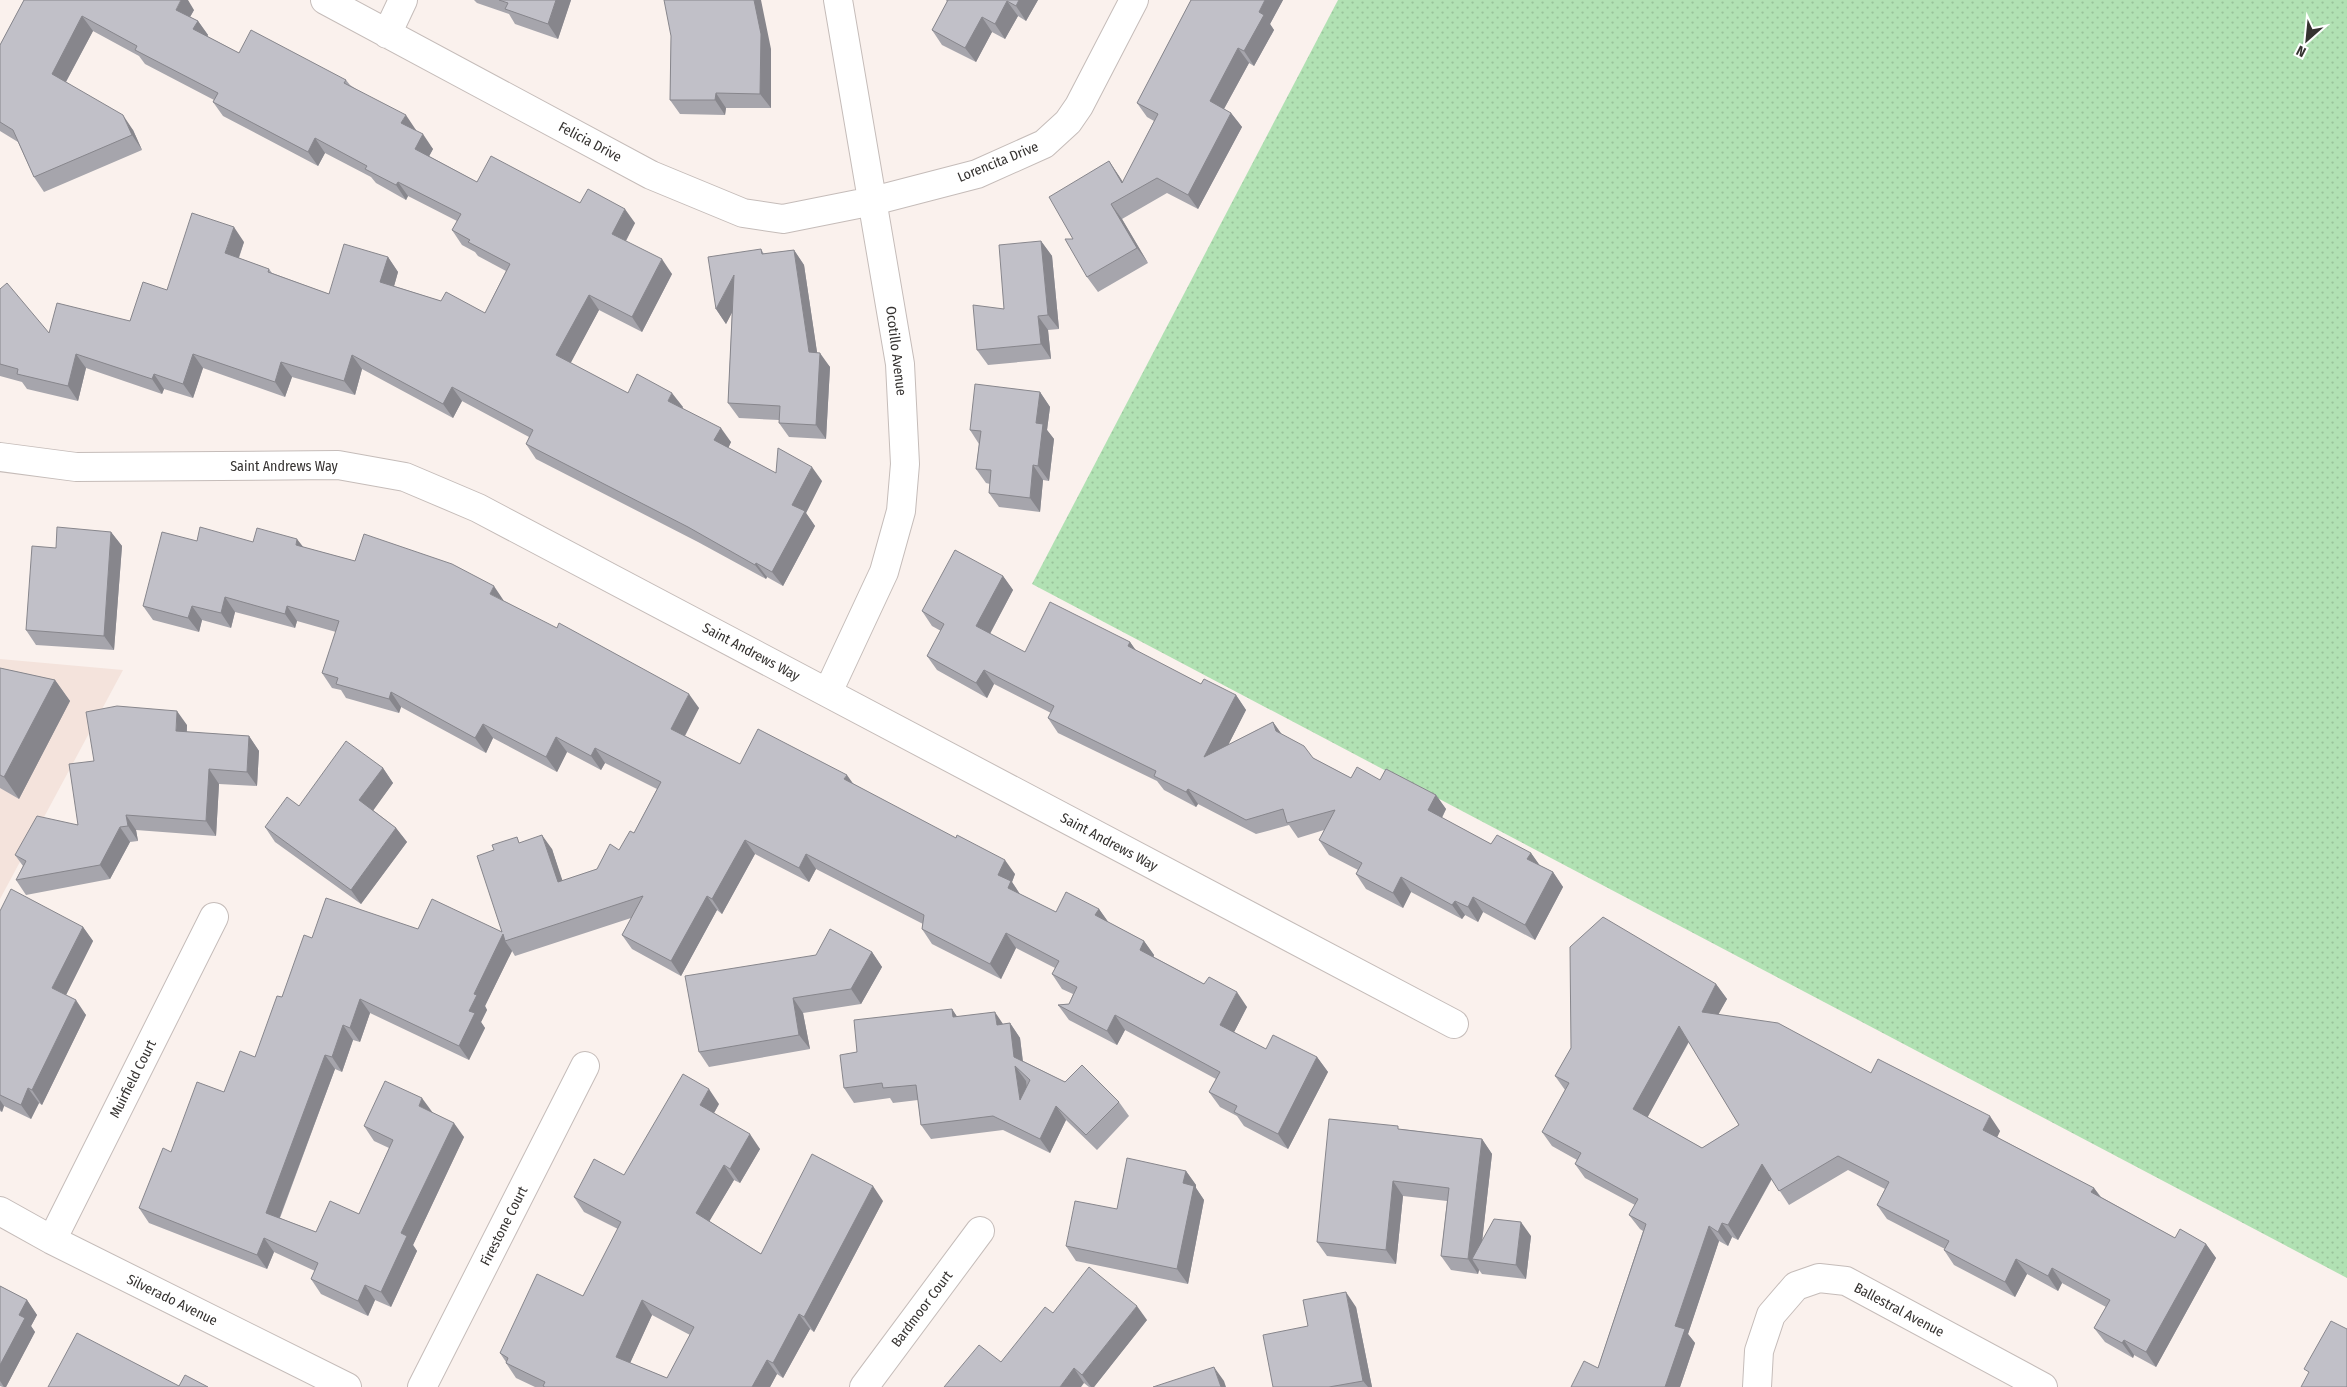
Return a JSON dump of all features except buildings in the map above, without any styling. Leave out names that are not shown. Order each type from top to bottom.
[{"type":"street","name":"Felicia Drive","points":[[325,0],[651,175],[743,213],[783,219],[873,202]]},
{"type":"street","points":[[387,34],[402,0]]},
{"type":"street","name":"Ocotillo Avenue","points":[[828,692],[884,572],[901,511],[904,474],[900,364],[838,0]]},
{"type":"street","name":"Lorencita Drive","points":[[873,202],[976,174],[1044,144],[1074,114],[1134,0]]},
{"type":"street","name":"Saint Andrews Way","points":[[0,458],[76,467],[338,466],[405,477],[478,508],[1454,1024]]},
{"type":"street","name":"Muirfield Court","points":[[52,1240],[214,917]]},
{"type":"street","name":"Firestone Court","points":[[422,1387],[585,1066]]},
{"type":"street","name":"Silverado Avenue","points":[[0,1211],[52,1240],[346,1387]]},
{"type":"street","name":"Bardmoor Court","points":[[864,1387],[980,1231]]},
{"type":"street","name":"Ballestral Avenue","points":[[1757,1387],[1759,1351],[1771,1314],[1796,1286],[1819,1278],[1846,1282],[2044,1387]]},
{"type":"shaded area","points":[[0,659],[123,670],[0,899]]},
{"type":"green space","points":[[1338,0],[2347,0],[2347,1278],[1032,584]]}]
